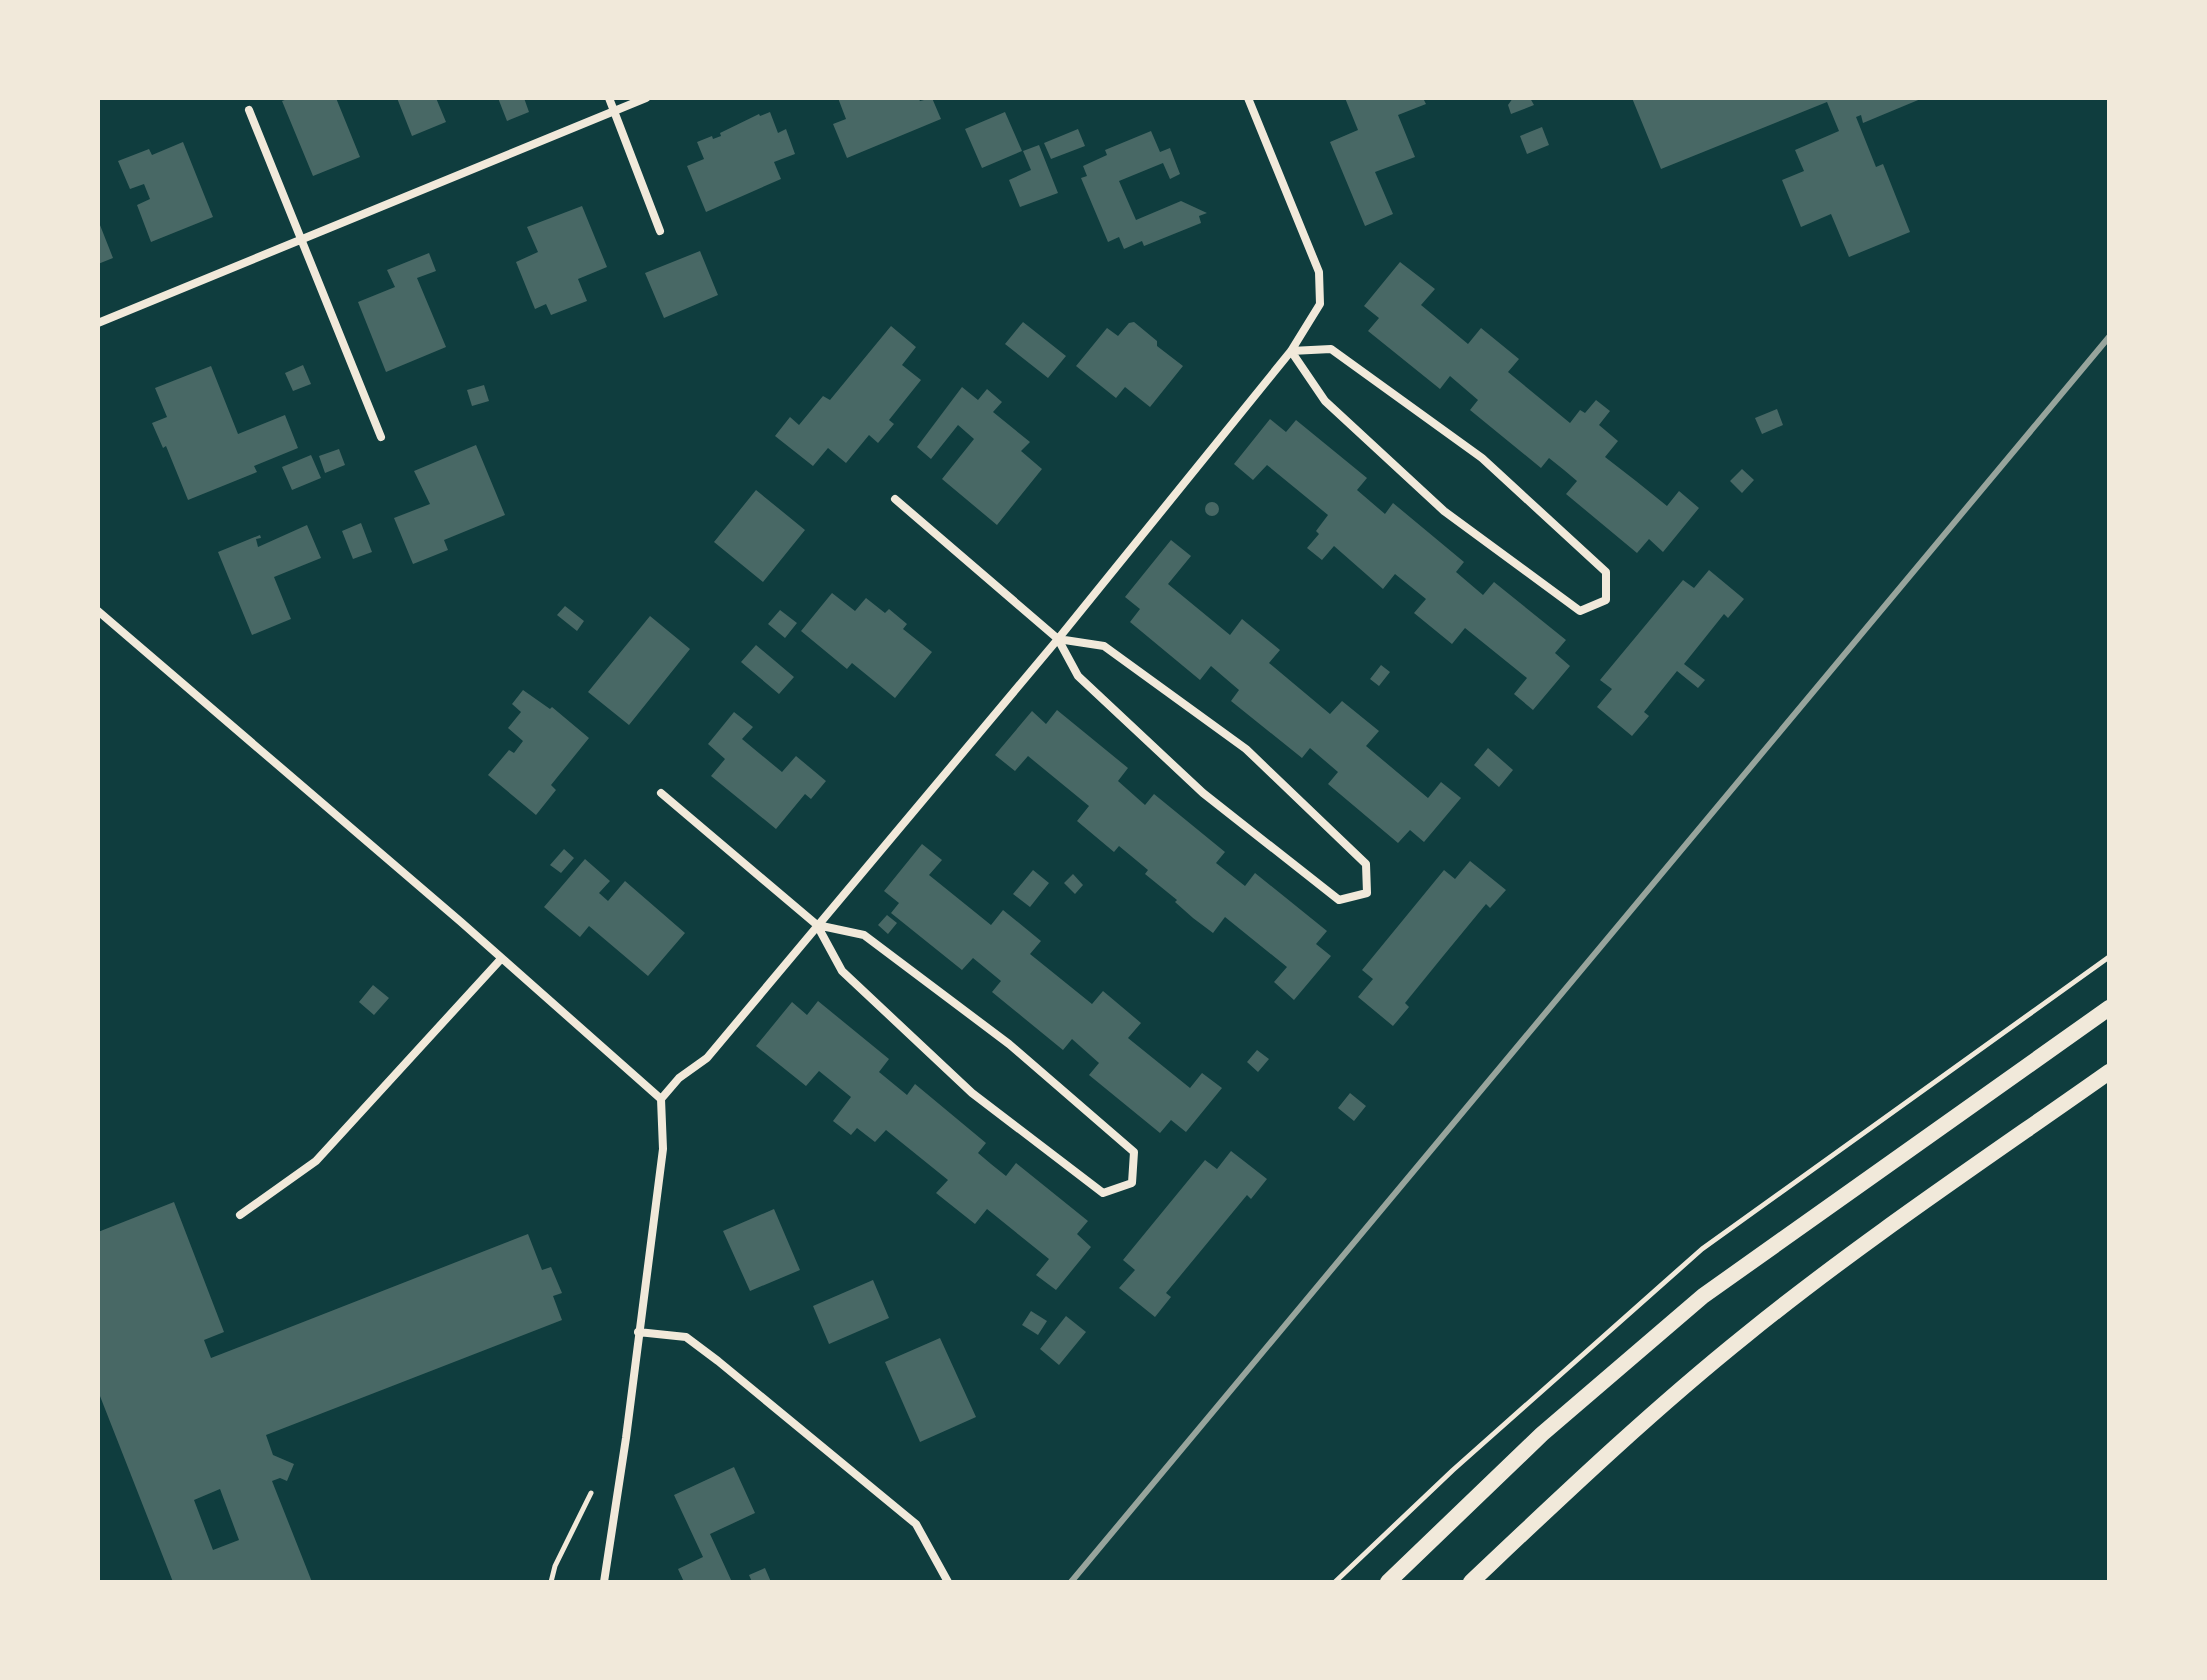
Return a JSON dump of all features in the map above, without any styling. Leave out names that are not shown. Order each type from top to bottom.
[{"type":"main road","points":[[1388,1582],[1542,1434],[1703,1296],[2109,1008]]},
{"type":"main road","points":[[1471,1582],[1653,1414],[1744,1336],[1846,1257],[2109,1072]]},
{"type":"street","points":[[609,98],[660,231]]},
{"type":"street","points":[[98,323],[646,98]]},
{"type":"street","points":[[604,1580],[626,1438],[663,1149],[661,1099],[679,1078],[707,1058],[1058,639],[1291,351],[1320,304],[1319,272],[1248,98]]},
{"type":"street","points":[[249,110],[381,437]]},
{"type":"street","points":[[1331,349],[1482,458],[1606,572],[1606,600],[1580,611],[1444,511],[1325,401],[1291,351],[1331,349]]},
{"type":"street","points":[[895,499],[1058,639],[1078,676],[1203,793],[1339,900],[1367,893],[1366,864],[1246,749],[1104,646],[1058,639]]},
{"type":"street","points":[[98,611],[661,1099]]},
{"type":"street","points":[[661,793],[817,925],[842,971],[972,1093],[1103,1193],[1132,1183],[1134,1152],[1009,1044],[864,935],[817,925]]},
{"type":"street","points":[[240,1215],[316,1161],[501,959]]},
{"type":"street","points":[[638,1332],[686,1337],[718,1361],[916,1524],[948,1582]]},
{"type":"path","points":[[551,1582],[555,1566],[597,1483]]},
{"type":"building","points":[[290,98],[336,98],[360,157],[313,176],[282,101]]},
{"type":"building","points":[[397,98],[436,98],[446,122],[412,136]]},
{"type":"building","points":[[498,98],[524,98],[529,112],[507,121]]},
{"type":"building","points":[[838,98],[918,98],[920,101],[932,98],[941,119],[847,158],[833,124],[846,119]]},
{"type":"building","points":[[1345,98],[1423,98],[1426,104],[1398,115],[1415,157],[1375,172],[1393,214],[1365,226],[1330,142],[1358,130]]},
{"type":"building","points":[[1513,98],[1530,98],[1534,105],[1511,114],[1508,105]]},
{"type":"building","points":[[1632,98],[1923,98],[1863,123],[1861,115],[1856,117],[1876,167],[1883,164],[1910,232],[1849,257],[1831,214],[1801,227],[1782,180],[1804,171],[1795,150],[1839,131],[1827,102],[1661,169]]},
{"type":"building","points":[[770,112],[778,133],[786,129],[795,154],[774,162],[781,179],[706,212],[687,166],[704,159],[697,142],[721,136],[720,133],[759,114]]},
{"type":"building","points":[[1005,112],[1022,151],[982,168],[965,129]]},
{"type":"building","points":[[1542,127],[1549,145],[1527,154],[1520,136]]},
{"type":"building","points":[[1078,129],[1085,146],[1051,159],[1044,143]]},
{"type":"building","points":[[1151,131],[1160,152],[1170,148],[1180,174],[1170,179],[1163,163],[1119,181],[1136,220],[1181,201],[1207,213],[1199,216],[1201,223],[1144,246],[1142,241],[1124,249],[1119,237],[1108,242],[1081,178],[1087,176],[1083,166],[1107,155],[1105,150]]},
{"type":"building","points":[[183,142],[213,217],[151,242],[137,205],[150,199],[144,184],[130,189],[118,161],[149,149],[152,155]]},
{"type":"building","points":[[1039,145],[1058,193],[1020,207],[1009,180],[1031,170],[1023,151]]},
{"type":"building","points":[[582,206],[607,267],[578,279],[587,301],[551,315],[546,304],[535,309],[516,262],[538,252],[527,227]]},
{"type":"building","points":[[98,220],[113,258],[98,264]]},
{"type":"building","points":[[700,251],[718,295],[664,318],[645,273]]},
{"type":"building","points":[[429,253],[436,271],[417,278],[446,347],[386,372],[358,302],[395,287],[387,270]]},
{"type":"building","points":[[1400,262],[1435,289],[1421,305],[1468,344],[1481,328],[1519,359],[1508,372],[1570,423],[1580,410],[1585,413],[1596,400],[1610,411],[1599,425],[1618,441],[1605,457],[1667,506],[1679,491],[1699,508],[1663,552],[1649,539],[1637,553],[1566,494],[1577,481],[1564,470],[1549,458],[1541,468],[1470,410],[1478,400],[1450,376],[1440,389],[1368,331],[1379,318],[1364,306]]},
{"type":"building","points":[[1023,322],[1066,356],[1048,378],[1005,344]]},
{"type":"building","points":[[1134,322],[1157,341],[1157,346],[1183,366],[1150,407],[1125,387],[1116,398],[1076,366],[1107,328],[1118,336],[1129,323]]},
{"type":"building","points":[[891,326],[916,347],[902,365],[921,380],[889,420],[894,424],[878,443],[869,435],[846,463],[828,448],[813,466],[775,436],[790,417],[799,425],[823,396],[830,400]]},
{"type":"building","points":[[303,365],[311,384],[293,391],[285,373]]},
{"type":"building","points":[[211,366],[238,434],[285,415],[298,448],[254,466],[257,472],[188,500],[166,446],[163,448],[152,423],[167,417],[155,388]]},
{"type":"building","points":[[484,385],[489,401],[472,406],[467,390]]},
{"type":"building","points":[[962,387],[978,400],[987,389],[1002,402],[993,412],[1030,442],[1021,451],[1042,469],[997,525],[942,479],[974,439],[958,425],[931,459],[917,447]]},
{"type":"building","points":[[1777,409],[1783,425],[1762,434],[1755,418]]},
{"type":"building","points":[[1270,419],[1286,432],[1296,420],[1367,478],[1357,490],[1385,514],[1393,503],[1464,562],[1456,572],[1483,595],[1494,582],[1566,640],[1555,653],[1570,666],[1533,710],[1514,694],[1527,678],[1465,628],[1452,644],[1414,613],[1426,599],[1395,574],[1383,589],[1334,546],[1322,560],[1307,548],[1319,534],[1316,531],[1328,515],[1267,465],[1253,480],[1234,464]]},
{"type":"building","points":[[476,445],[505,515],[444,540],[448,550],[413,564],[394,518],[430,504],[414,471]]},
{"type":"building","points":[[339,449],[345,465],[325,473],[319,456]]},
{"type":"building","points":[[311,455],[321,478],[292,490],[282,467]]},
{"type":"building","points":[[1742,469],[1754,480],[1742,493],[1730,481]]},
{"type":"building","points":[[756,490],[805,530],[763,582],[714,542]]},
{"type":"building","points":[[1212,502],[1219,509],[1212,516],[1205,509]]},
{"type":"building","points":[[361,523],[372,552],[353,559],[342,531]]},
{"type":"building","points":[[307,525],[321,558],[274,577],[291,619],[252,635],[218,552],[260,535],[261,538],[256,539],[258,547]]},
{"type":"building","points":[[1171,540],[1191,556],[1168,584],[1230,635],[1242,619],[1280,650],[1269,663],[1330,714],[1342,701],[1379,731],[1366,746],[1428,798],[1441,782],[1461,798],[1424,842],[1410,830],[1398,843],[1328,784],[1338,772],[1310,748],[1302,758],[1231,701],[1239,690],[1211,666],[1200,680],[1130,622],[1140,609],[1125,597]]},
{"type":"building","points":[[1709,570],[1744,599],[1728,618],[1724,614],[1684,664],[1705,680],[1698,688],[1677,671],[1644,712],[1649,716],[1632,736],[1597,707],[1612,689],[1600,680],[1683,580],[1694,588]]},
{"type":"building","points":[[832,593],[855,611],[866,598],[885,613],[889,609],[907,624],[903,629],[932,652],[895,698],[852,663],[847,669],[801,631]]},
{"type":"building","points":[[565,606],[584,621],[577,631],[557,615]]},
{"type":"building","points":[[780,610],[797,623],[785,638],[768,624]]},
{"type":"building","points":[[650,616],[690,649],[629,725],[588,692]]},
{"type":"building","points":[[756,645],[794,677],[779,694],[741,662]]},
{"type":"building","points":[[1381,665],[1390,672],[1379,686],[1370,679]]},
{"type":"building","points":[[523,690],[550,709],[552,707],[589,738],[551,785],[556,790],[536,815],[488,775],[509,750],[514,753],[523,741],[508,728],[521,712],[512,704]]},
{"type":"building","points":[[1057,710],[1128,768],[1118,781],[1145,805],[1154,794],[1225,852],[1216,863],[1245,886],[1255,873],[1327,931],[1316,944],[1331,956],[1294,1000],[1274,982],[1287,967],[1225,917],[1213,933],[1193,918],[1175,902],[1177,900],[1145,874],[1148,870],[1119,846],[1114,852],[1077,821],[1089,806],[1028,756],[1015,771],[995,755],[1032,711],[1046,724]]},
{"type":"building","points":[[734,712],[753,727],[742,739],[782,772],[796,756],[826,781],[811,799],[805,794],[776,829],[711,776],[725,759],[708,744]]},
{"type":"building","points":[[1488,748],[1513,770],[1499,787],[1474,765]]},
{"type":"building","points":[[922,844],[942,860],[929,875],[991,925],[1003,910],[1041,941],[1030,954],[1092,1004],[1103,991],[1141,1023],[1128,1038],[1190,1088],[1202,1073],[1222,1088],[1186,1132],[1171,1120],[1160,1133],[1089,1075],[1099,1063],[1072,1039],[1063,1050],[992,992],[1001,981],[973,958],[962,970],[891,913],[899,903],[884,891]]},
{"type":"building","points":[[564,849],[574,858],[561,873],[550,865]]},
{"type":"building","points":[[585,859],[610,881],[599,893],[608,901],[625,881],[685,933],[648,976],[589,926],[580,937],[544,907]]},
{"type":"building","points":[[1470,861],[1506,890],[1490,908],[1486,904],[1405,1003],[1409,1007],[1393,1026],[1358,997],[1373,979],[1362,970],[1444,870],[1455,879]]},
{"type":"building","points":[[1033,870],[1049,883],[1030,907],[1013,894]]},
{"type":"building","points":[[1073,874],[1083,885],[1075,894],[1064,883]]},
{"type":"building","points":[[887,915],[897,923],[888,934],[878,925]]},
{"type":"building","points":[[373,985],[389,998],[374,1015],[359,1002]]},
{"type":"building","points":[[818,1001],[889,1059],[879,1072],[907,1095],[915,1084],[986,1143],[978,1153],[991,1164],[1006,1176],[1016,1163],[1088,1221],[1077,1234],[1091,1247],[1056,1290],[1036,1275],[1049,1259],[987,1209],[975,1224],[936,1193],[948,1180],[886,1130],[875,1142],[857,1128],[851,1135],[833,1121],[851,1097],[819,1071],[806,1086],[756,1046],[792,1002],[807,1015]]},
{"type":"building","points":[[1257,1050],[1269,1059],[1258,1072],[1247,1062]]},
{"type":"building","points":[[1350,1093],[1366,1106],[1354,1121],[1338,1108]]},
{"type":"building","points":[[1231,1151],[1267,1179],[1251,1199],[1247,1195],[1166,1293],[1171,1297],[1155,1317],[1119,1288],[1135,1270],[1123,1260],[1205,1160],[1217,1169]]},
{"type":"building","points":[[174,1202],[224,1332],[204,1340],[211,1358],[528,1234],[542,1270],[551,1267],[562,1293],[553,1296],[562,1320],[266,1435],[273,1455],[294,1464],[287,1481],[280,1478],[272,1481],[312,1582],[173,1582],[98,1391],[98,1232]],"holes":[[[220,1489],[239,1540],[213,1550],[194,1500]]]},
{"type":"building","points":[[774,1209],[800,1270],[750,1291],[723,1231]]},
{"type":"building","points":[[873,1280],[889,1318],[829,1344],[813,1306]]},
{"type":"building","points":[[1031,1311],[1047,1321],[1038,1335],[1022,1325]]},
{"type":"building","points":[[1066,1316],[1086,1332],[1059,1365],[1040,1349]]},
{"type":"building","points":[[940,1338],[976,1417],[920,1442],[885,1362]]},
{"type":"building","points":[[734,1467],[755,1513],[710,1534],[732,1582],[684,1582],[678,1569],[703,1557],[674,1495]]},
{"type":"building","points":[[765,1568],[771,1582],[752,1582],[749,1575]]},
{"type":"railway","points":[[1071,1582],[2109,337]]}]
